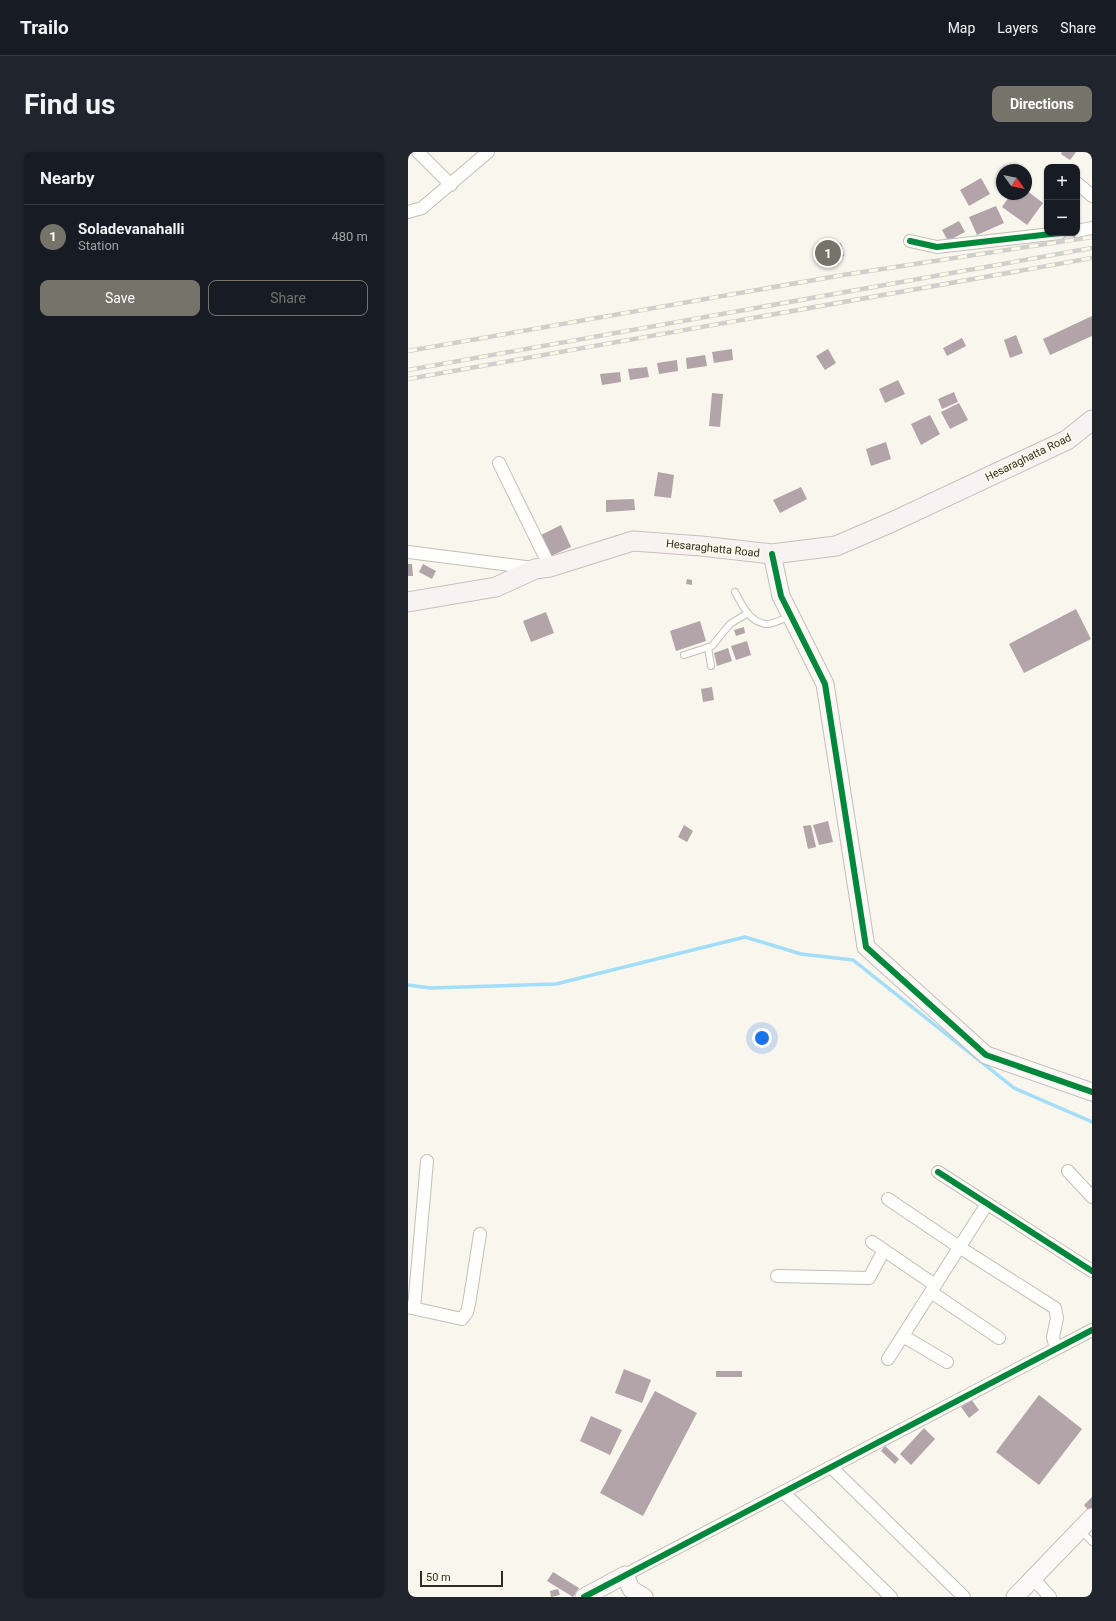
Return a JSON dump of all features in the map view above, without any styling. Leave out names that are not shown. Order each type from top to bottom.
[{"type":"main road","name":"Hesaraghatta Road","points":[[408,602],[496,587],[543,568],[633,541],[701,546],[772,554],[836,546],[899,519],[1067,440],[1092,420]]},
{"type":"street","points":[[418,152],[451,185]]},
{"type":"street","points":[[408,212],[422,208],[451,185],[486,153]]},
{"type":"street","points":[[1080,186],[1092,196]]},
{"type":"street","points":[[1080,230],[1092,228]]},
{"type":"street","points":[[910,242],[937,246],[1044,235]]},
{"type":"street","points":[[408,552],[543,568],[499,463]]},
{"type":"street","points":[[772,554],[781,596],[792,615],[825,684],[866,947],[986,1055],[1092,1092]]},
{"type":"street","points":[[427,1161],[411,1308],[462,1319],[467,1312],[469,1304],[480,1234]]},
{"type":"street","points":[[1068,1171],[1087,1184],[1092,1197]]},
{"type":"street","points":[[938,1172],[1092,1271]]},
{"type":"street","points":[[888,1199],[959,1247],[1055,1308],[1057,1318],[1053,1337],[1056,1349]]},
{"type":"street","points":[[888,1359],[987,1204]]},
{"type":"street","points":[[872,1242],[999,1338]]},
{"type":"street","points":[[777,1276],[869,1278],[884,1250]]},
{"type":"street","points":[[584,1597],[632,1589],[783,1492],[1092,1330]]},
{"type":"street","points":[[903,1336],[947,1362]]},
{"type":"street","points":[[831,1467],[964,1597]]},
{"type":"street","points":[[783,1492],[891,1597]]},
{"type":"street","points":[[1015,1597],[1092,1517]]},
{"type":"street","points":[[1033,1578],[1050,1597]]},
{"type":"lane","points":[[735,592],[745,611],[757,621],[768,624],[792,615]]},
{"type":"lane","points":[[684,655],[712,646],[730,624],[748,613]]},
{"type":"lane","points":[[708,647],[711,666]]},
{"type":"lane","points":[[1080,1530],[1092,1542]]},
{"type":"building","points":[[1062,152],[1076,152],[1070,160],[1061,154]]},
{"type":"building","points":[[981,178],[990,194],[969,206],[960,190]]},
{"type":"building","points":[[1032,195],[1043,203],[1027,225],[1002,207],[1007,200],[1032,200]]},
{"type":"building","points":[[996,206],[1004,223],[977,235],[969,217]]},
{"type":"building","points":[[959,221],[965,232],[948,241],[942,230]]},
{"type":"building","points":[[841,243],[844,256],[823,262],[820,249]]},
{"type":"building","points":[[1092,316],[1092,336],[1050,355],[1043,339]]},
{"type":"building","points":[[1016,335],[1023,353],[1010,358],[1004,340]]},
{"type":"building","points":[[962,338],[966,346],[947,356],[943,348]]},
{"type":"building","points":[[732,349],[733,360],[714,363],[712,352]]},
{"type":"building","points":[[828,349],[836,363],[825,370],[816,356]]},
{"type":"building","points":[[705,355],[707,366],[687,369],[686,358]]},
{"type":"building","points":[[677,360],[678,371],[659,374],[657,363]]},
{"type":"building","points":[[647,367],[649,377],[630,380],[628,369]]},
{"type":"building","points":[[620,372],[621,382],[602,385],[600,374]]},
{"type":"building","points":[[898,380],[905,394],[885,403],[879,389]]},
{"type":"building","points":[[954,392],[958,402],[942,409],[938,399]]},
{"type":"building","points":[[712,393],[723,394],[720,427],[709,426]]},
{"type":"building","points":[[959,403],[968,420],[950,429],[941,412]]},
{"type":"building","points":[[930,415],[940,434],[921,445],[911,424]]},
{"type":"building","points":[[886,442],[891,459],[871,466],[866,449]]},
{"type":"building","points":[[658,472],[674,475],[671,498],[654,496]]},
{"type":"building","points":[[801,487],[807,499],[780,513],[773,500]]},
{"type":"building","points":[[634,499],[635,510],[606,512],[606,500]]},
{"type":"building","points":[[561,525],[571,547],[551,556],[541,535]]},
{"type":"building","points":[[408,564],[412,564],[413,576],[408,576]]},
{"type":"building","points":[[423,564],[436,571],[432,579],[419,572]]},
{"type":"building","points":[[687,579],[692,580],[692,585],[686,584]]},
{"type":"building","points":[[1076,609],[1091,639],[1024,673],[1009,644]]},
{"type":"building","points":[[546,612],[554,633],[531,642],[523,621]]},
{"type":"building","points":[[700,621],[706,641],[676,651],[670,631]]},
{"type":"building","points":[[744,627],[745,633],[736,636],[734,630]]},
{"type":"building","points":[[747,641],[751,655],[736,660],[731,646]]},
{"type":"building","points":[[728,648],[732,661],[717,666],[714,653]]},
{"type":"building","points":[[712,687],[714,700],[703,702],[701,689]]},
{"type":"building","points":[[828,821],[833,842],[819,845],[813,825]]},
{"type":"building","points":[[684,825],[693,831],[687,842],[678,837]]},
{"type":"building","points":[[811,825],[816,847],[808,849],[803,826]]},
{"type":"building","points":[[624,1369],[651,1380],[642,1403],[615,1393]]},
{"type":"building","points":[[716,1371],[742,1371],[742,1377],[716,1377]]},
{"type":"building","points":[[655,1391],[697,1413],[643,1516],[600,1493]]},
{"type":"building","points":[[1039,1395],[1082,1429],[1039,1485],[996,1452]]},
{"type":"building","points":[[971,1399],[979,1410],[969,1418],[961,1407]]},
{"type":"building","points":[[591,1416],[622,1430],[610,1455],[580,1441]]},
{"type":"building","points":[[924,1428],[935,1439],[911,1465],[900,1454]]},
{"type":"building","points":[[885,1446],[899,1459],[895,1464],[881,1451]]},
{"type":"building","points":[[1092,1497],[1092,1509],[1090,1512],[1084,1505]]},
{"type":"building","points":[[553,1572],[579,1588],[573,1597],[547,1581]]},
{"type":"building","points":[[558,1589],[560,1595],[551,1597],[550,1591]]},
{"type":"waterway","points":[[408,985],[430,988],[556,984],[745,937],[801,954],[853,960],[1014,1088],[1092,1122]]},
{"type":"railway","points":[[408,351],[843,275],[1092,237]]},
{"type":"railway","points":[[408,370],[1092,248]]},
{"type":"railway","points":[[408,379],[1092,258]]},
{"type":"cycle path","points":[[910,241],[937,247],[1044,235]]},
{"type":"cycle path","points":[[772,554],[781,596],[825,684],[866,947],[986,1055],[1092,1092]]},
{"type":"cycle path","points":[[938,1172],[1092,1271]]},
{"type":"cycle path","points":[[584,1597],[1092,1330]]},
{"type":"place","name":"Soladevanahalli","points":[[828,253]]}]
